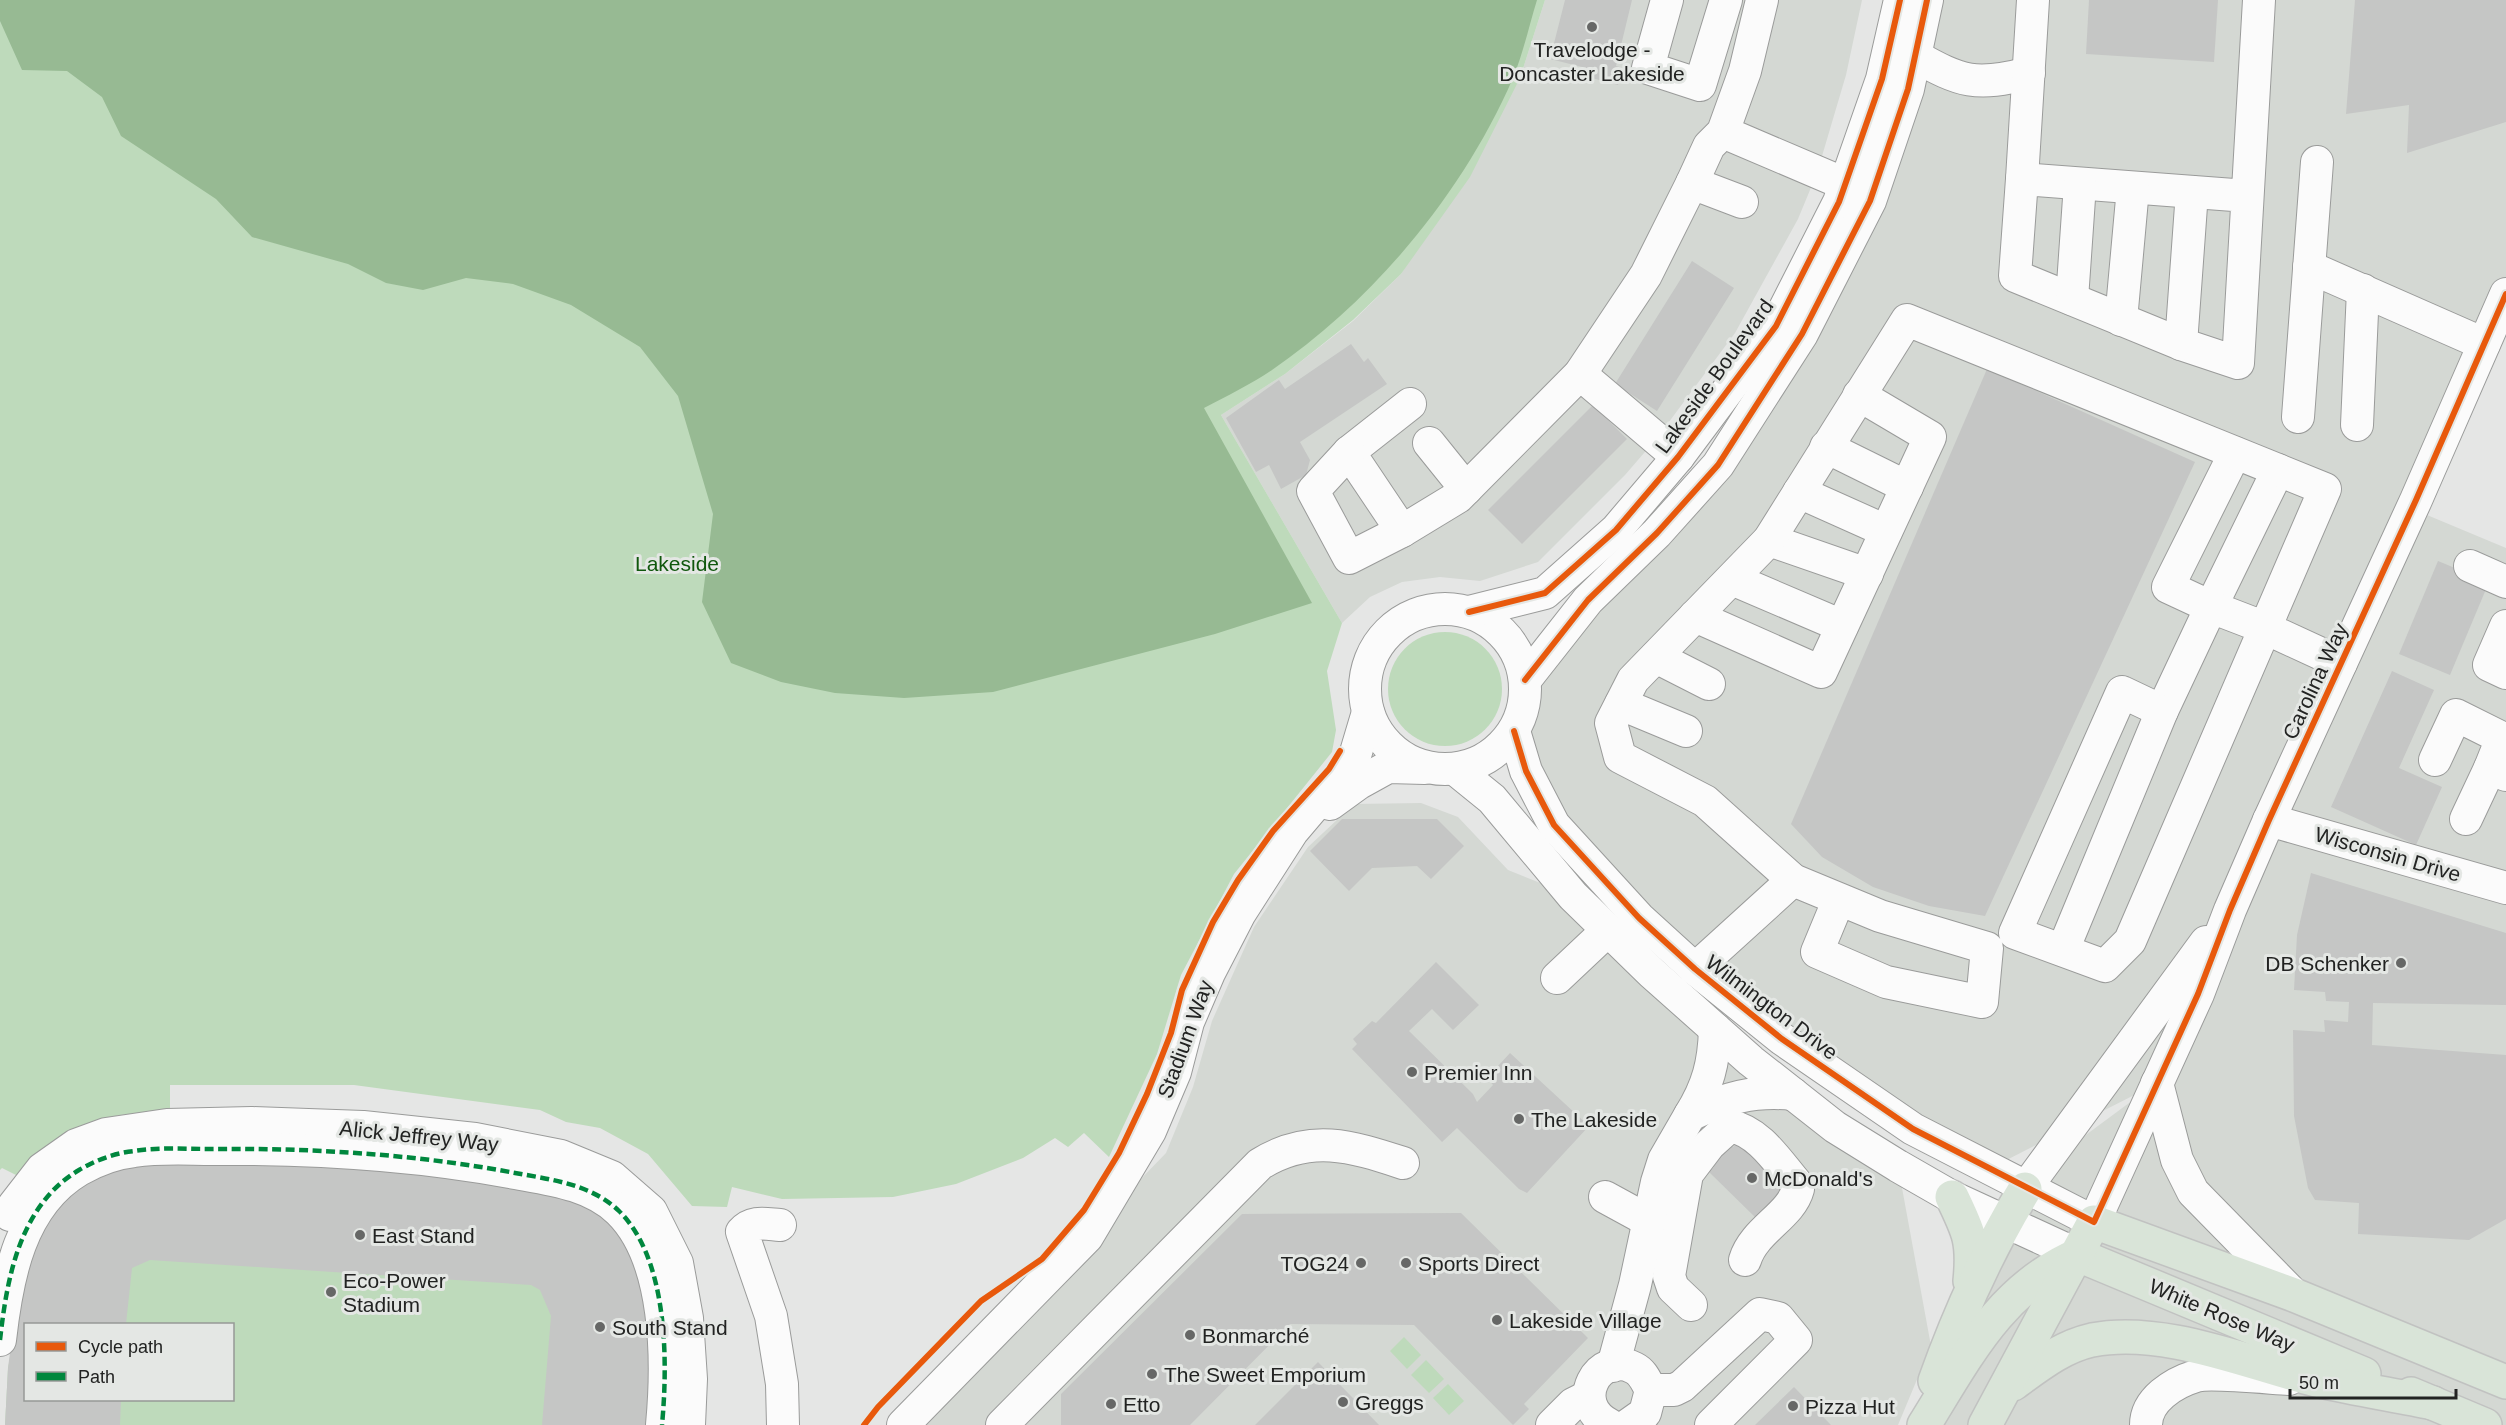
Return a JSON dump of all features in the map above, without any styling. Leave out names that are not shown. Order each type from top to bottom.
[{"type":"highway","points":[[1962,1309],[2004,1222],[2025,1189]]},
{"type":"highway","points":[[1922,1425],[1970,1281],[1971,1235],[1952,1197]]},
{"type":"highway","name":"White Rose Way","points":[[1984,1425],[2094,1222],[2294,1295],[2506,1382]]},
{"type":"highway","name":"White Rose Way","points":[[1922,1425],[1988,1323],[2031,1280],[2078,1255],[2109,1245],[2150,1242]]},
{"type":"highway","name":"White Rose Way","points":[[2078,1255],[2486,1425]]},
{"type":"highway","name":"White Rose Way","points":[[2005,1389],[2054,1354],[2093,1340],[2139,1338],[2188,1345],[2317,1380],[2433,1403]]},
{"type":"street","points":[[1667,0],[1648,68],[1700,85],[1726,0]]},
{"type":"street","points":[[1410,404],[1349,452],[1313,491],[1349,558],[1402,531],[1466,489],[1580,374],[1646,276],[1709,146],[1723,132],[1744,71],[1762,0]]},
{"type":"street","name":"Lakeside Boulevard","points":[[1469,612],[1545,593],[1616,530],[1678,457],[1776,326],[1839,202],[1882,79],[1900,0]]},
{"type":"street","points":[[1525,680],[1588,600],[1657,534],[1718,465],[1802,334],[1870,201],[1908,89],[1927,0]]},
{"type":"street","points":[[2033,0],[2015,276],[2181,344],[2238,363],[2259,0]]},
{"type":"street","points":[[1914,56],[1946,73],[1980,82],[2001,81],[2029,73]]},
{"type":"street","points":[[1723,132],[1845,184]]},
{"type":"street","points":[[2298,417],[2317,162]]},
{"type":"street","points":[[2022,179],[2247,196]]},
{"type":"street","points":[[1692,183],[1742,202]]},
{"type":"street","points":[[2072,299],[2080,184]]},
{"type":"street","points":[[2121,320],[2133,188]]},
{"type":"street","points":[[2181,344],[2192,192]]},
{"type":"street","points":[[2309,267],[2484,344]]},
{"type":"street","points":[[2357,425],[2363,290]]},
{"type":"street","name":"Carolina Way","points":[[2094,1222],[2198,994],[2230,910],[2269,820],[2506,294]]},
{"type":"street","points":[[2015,933],[2105,966],[2130,941],[2263,627],[2325,489],[1907,320],[1768,540],[1633,680],[1611,723],[1620,757],[1705,801],[1793,880],[1880,916],[1987,948],[2015,933],[2122,692],[2162,711]]},
{"type":"street","points":[[1580,374],[1678,457]]},
{"type":"street","points":[[1695,616],[1821,672],[1930,437],[1859,395]]},
{"type":"street","points":[[1429,443],[1466,489]]},
{"type":"street","points":[[1826,447],[1907,487]]},
{"type":"street","points":[[1349,452],[1402,531]]},
{"type":"street","points":[[2235,453],[2168,587],[2341,663]]},
{"type":"street","points":[[2063,950],[2162,711],[2278,470]]},
{"type":"street","points":[[1799,492],[1886,531]]},
{"type":"street","points":[[1768,540],[1867,574]]},
{"type":"street","points":[[2469,566],[2506,582]]},
{"type":"street","points":[[1732,579],[1842,626]]},
{"type":"street","points":[[1442,768],[1488,757],[1514,730],[1523,708],[1525,680],[1515,648],[1493,624],[1469,612],[1432,609],[1413,615],[1389,630],[1380,641],[1368,666],[1364,684],[1368,712],[1388,745],[1402,758],[1442,768],[1492,799],[1573,896],[1608,930],[1715,1029],[1835,1127],[1952,1197],[2078,1255]]},
{"type":"street","points":[[2506,626],[2489,665],[2506,673]]},
{"type":"street","points":[[1656,657],[1709,684]]},
{"type":"street","points":[[1621,704],[1686,730]]},
{"type":"street","name":"Stadium Way","points":[[903,1425],[1087,1237],[1149,1131],[1175,1072],[1188,1022],[1209,973],[1240,913],[1292,832],[1354,759],[1368,712]]},
{"type":"street","points":[[2435,760],[2457,715],[2502,738],[2498,771],[2466,819]]},
{"type":"street","name":"Wilmington Drive","points":[[1514,730],[1526,771],[1554,825],[1639,918],[1695,969],[1782,1040],[1913,1129],[2025,1189],[2094,1222]]},
{"type":"street","name":"Stadium Way","points":[[1292,832],[1359,783],[1388,767],[1442,768]]},
{"type":"street","name":"Wisconsin Drive","points":[[2269,820],[2506,888]]},
{"type":"street","points":[[1695,969],[1793,880]]},
{"type":"street","points":[[1839,899],[1817,952],[1886,982],[1982,1002],[1987,948]]},
{"type":"street","points":[[2025,1189],[2230,910]]},
{"type":"street","points":[[1557,978],[1608,930]]},
{"type":"street","points":[[1613,1366],[1664,1160],[1709,1081],[1714,1059],[1715,1029]]},
{"type":"street","points":[[2157,1083],[2177,1160],[2193,1192],[2294,1295]]},
{"type":"street","points":[[1690,1115],[1739,1096],[1757,1092],[1793,1094]]},
{"type":"street","name":"Alick Jeffrey Way","points":[[0,1241],[14,1205],[42,1169],[76,1145],[106,1134],[178,1125],[252,1123],[363,1127],[475,1139],[561,1156],[612,1177],[651,1212],[677,1263],[687,1318],[691,1379],[689,1425]]},
{"type":"street","points":[[1691,1305],[1671,1284],[1669,1276],[1673,1243],[1691,1167],[1709,1145],[1727,1127],[1732,1126],[1745,1129],[1754,1136],[1796,1183],[1798,1189],[1792,1202],[1750,1246],[1745,1260]]},
{"type":"street","points":[[1002,1425],[1260,1164],[1279,1153],[1302,1146],[1354,1147],[1403,1163]]},
{"type":"street","points":[[0,1340],[12,1267],[27,1223],[51,1193],[69,1178],[104,1157],[136,1150],[271,1148],[382,1154],[453,1161],[556,1179],[591,1192],[619,1211],[652,1265],[662,1312],[666,1391],[662,1425]]},
{"type":"street","points":[[1605,1197],[1649,1221]]},
{"type":"street","points":[[780,1225],[756,1223],[748,1225],[742,1232],[771,1316],[781,1373],[783,1425]]},
{"type":"street","points":[[1651,1390],[1674,1390],[1682,1386],[1755,1317],[1766,1314],[1778,1318],[1796,1340],[1711,1425]]},
{"type":"street","points":[[1624,1365],[1635,1369],[1644,1376],[1651,1390],[1645,1413],[1629,1424],[1594,1413],[1589,1396],[1591,1383],[1597,1374],[1613,1366],[1624,1365]]},
{"type":"street","points":[[2146,1425],[2146,1417],[2153,1402],[2167,1391],[2197,1376],[2317,1380]]},
{"type":"street","points":[[1552,1425],[1573,1404],[1589,1396]]},
{"type":"shaded area","name":"Lakeside","points":[[0,0],[1537,0],[1517,69],[1493,121],[1442,202],[1412,240],[1346,311],[1310,342],[1264,375],[1204,408],[1312,603],[1215,634],[993,692],[904,698],[835,693],[781,682],[731,663],[702,602],[713,514],[678,396],[640,347],[571,305],[513,284],[466,278],[423,290],[386,283],[348,264],[252,237],[216,199],[121,136],[102,97],[67,71],[22,70],[0,21]]},
{"type":"shaded area","points":[[1545,0],[1862,0],[1846,75],[1817,173],[1798,219],[1735,333],[1657,438],[1625,475],[1538,562],[1480,581],[1440,577],[1402,582],[1370,597],[1342,623],[1221,415],[1285,374],[1353,321],[1401,274],[1520,78]]},
{"type":"shaded area","points":[[1927,0],[2506,0],[2506,318],[2427,515],[2506,548],[2506,1425],[1932,1425],[1968,1222],[2152,1086],[1987,1170],[1782,1039],[1554,825],[1514,731],[1525,680],[1718,465]]},
{"type":"shaded area","points":[[1421,803],[1458,817],[1508,870],[1573,896],[1898,1166],[1931,1346],[1898,1425],[903,1425],[1166,1153],[1193,1087],[1212,1021],[1254,927],[1308,847],[1354,804]]},
{"type":"green space","name":"Lakeside","points":[[0,0],[1545,0],[1520,78],[1470,177],[1401,274],[1353,320],[1285,374],[1221,415],[1342,623],[1327,671],[1336,730],[1332,752],[1234,874],[1181,975],[1157,1054],[1109,1157],[1084,1133],[1068,1147],[1055,1138],[1023,1158],[956,1184],[893,1197],[782,1199],[732,1187],[727,1207],[692,1206],[648,1154],[600,1128],[566,1122],[540,1110],[354,1085],[170,1085],[170,1112],[119,1115],[66,1133],[18,1176],[2,1168],[0,1170]]},
{"type":"green space","points":[[1445,632],[1467,636],[1486,648],[1498,667],[1502,689],[1498,711],[1486,730],[1467,742],[1445,746],[1423,742],[1404,730],[1392,711],[1388,689],[1392,667],[1404,648],[1423,636]]},
{"type":"green space","name":"Eco-Power Stadium","points":[[478,1178],[649,1425],[5,1425],[8,1368],[34,1239]]},
{"type":"green space","points":[[1404,1337],[1421,1355],[1407,1369],[1390,1351]]},
{"type":"green space","points":[[1426,1360],[1444,1379],[1429,1393],[1411,1375]]},
{"type":"green space","points":[[1448,1384],[1464,1401],[1449,1415],[1433,1398]]},
{"type":"building","name":"Travelodge - Doncaster Lakeside","points":[[1565,0],[1632,0],[1616,66],[1623,68],[1618,85],[1588,77],[1590,69],[1550,59]]},
{"type":"building","points":[[2089,0],[2218,0],[2214,62],[2086,54]]},
{"type":"building","points":[[2355,0],[2506,0],[2506,122],[2407,153],[2409,105],[2346,114]]},
{"type":"building","points":[[1692,261],[1734,288],[1657,411],[1615,384]]},
{"type":"building","points":[[1351,344],[1364,362],[1368,358],[1387,384],[1300,442],[1310,460],[1306,475],[1281,489],[1269,465],[1256,472],[1226,418],[1279,380],[1285,389]]},
{"type":"building","points":[[1987,369],[2195,462],[1985,916],[1929,906],[1873,887],[1822,857],[1791,824]]},
{"type":"building","points":[[1593,405],[1627,439],[1522,544],[1488,510]]},
{"type":"building","points":[[2438,561],[2489,582],[2450,675],[2399,654]]},
{"type":"building","points":[[2392,671],[2434,690],[2399,768],[2442,787],[2416,845],[2331,807]]},
{"type":"building","points":[[1342,819],[1437,819],[1464,846],[1431,879],[1417,866],[1372,868],[1349,891],[1310,851]]},
{"type":"building","points":[[2311,873],[2506,933],[2506,1005],[2373,1003],[2372,1045],[2506,1055],[2506,1219],[2469,1240],[2358,1234],[2359,1203],[2315,1200],[2308,1188],[2294,1116],[2293,1030],[2325,1032],[2324,1020],[2348,1022],[2349,1002],[2326,1001],[2325,992],[2294,990],[2297,935]]},
{"type":"building","points":[[1436,962],[1479,1005],[1453,1030],[1432,1009],[1409,1031],[1473,1094],[1477,1102],[1493,1085],[1487,1078],[1510,1053],[1589,1126],[1527,1193],[1519,1189],[1457,1128],[1442,1142],[1352,1049],[1357,1044],[1353,1039],[1372,1021],[1376,1023]]},
{"type":"building","name":"McDonald's","points":[[1745,1134],[1795,1184],[1758,1220],[1709,1172],[1714,1167],[1707,1160],[1726,1141],[1733,1147]]},
{"type":"building","name":"East Stand","points":[[221,1160],[386,1165],[563,1194],[592,1207],[614,1228],[636,1266],[643,1287],[651,1337],[649,1425],[542,1425],[551,1316],[540,1290],[531,1285],[150,1260],[132,1268],[126,1323],[24,1323],[24,1401],[121,1401],[120,1425],[5,1425],[8,1368],[17,1298],[34,1239],[64,1194],[122,1165]]},
{"type":"building","name":"Lakeside Village","points":[[1461,1213],[1588,1338],[1524,1404],[1529,1409],[1513,1425],[1414,1325],[1290,1324],[1190,1425],[1061,1425],[1061,1394],[1242,1214]]},
{"type":"building","points":[[1318,1362],[1379,1425],[1255,1425]]},
{"type":"building","name":"Pizza Hut","points":[[1794,1387],[1831,1425],[1755,1425]]},
{"type":"marked path","points":[[0,1340],[13,1268],[20,1244],[30,1223],[43,1202],[59,1185],[79,1170],[99,1160],[127,1152],[174,1148],[325,1151],[436,1161],[510,1172],[568,1184],[595,1194],[619,1211],[635,1231],[656,1283],[664,1342],[662,1425]]},
{"type":"cycle path","points":[[1469,612],[1545,593],[1616,530],[1678,457],[1776,326],[1839,202],[1882,79],[1900,0]]},
{"type":"cycle path","points":[[1525,680],[1588,600],[1657,533],[1718,465],[1802,334],[1870,201],[1908,89],[1927,0]]},
{"type":"cycle path","points":[[1514,731],[1526,771],[1554,825],[1639,918],[1695,969],[1782,1039],[1913,1129],[2094,1222],[2198,994],[2230,910],[2269,820],[2416,500],[2506,294]]},
{"type":"cycle path","points":[[864,1425],[878,1407],[981,1301],[1042,1259],[1084,1210],[1119,1153],[1147,1094],[1171,1033],[1182,990],[1213,922],[1238,880],[1273,831],[1329,769],[1340,751]]},
{"type":"place","name":"Travelodge - Doncaster Lakeside","points":[[1592,27]]},
{"type":"place","name":"DB Schenker","points":[[2401,963]]},
{"type":"place","name":"Premier Inn","points":[[1412,1072]]},
{"type":"place","name":"The Lakeside","points":[[1519,1119]]},
{"type":"place","name":"McDonald's","points":[[1752,1178]]},
{"type":"place","name":"East Stand","points":[[360,1235]]},
{"type":"place","name":"TOG24","points":[[1361,1263]]},
{"type":"place","name":"Sports Direct","points":[[1406,1263]]},
{"type":"place","name":"Eco-Power Stadium","points":[[331,1292]]},
{"type":"place","name":"Lakeside Village","points":[[1497,1320]]},
{"type":"place","name":"South Stand","points":[[600,1327]]},
{"type":"place","name":"Bonmarché","points":[[1190,1335]]},
{"type":"place","name":"The Sweet Emporium","points":[[1152,1374]]},
{"type":"place","name":"Greggs","points":[[1343,1402]]},
{"type":"place","name":"Etto","points":[[1111,1404]]},
{"type":"place","name":"Pizza Hut","points":[[1793,1406]]}]
